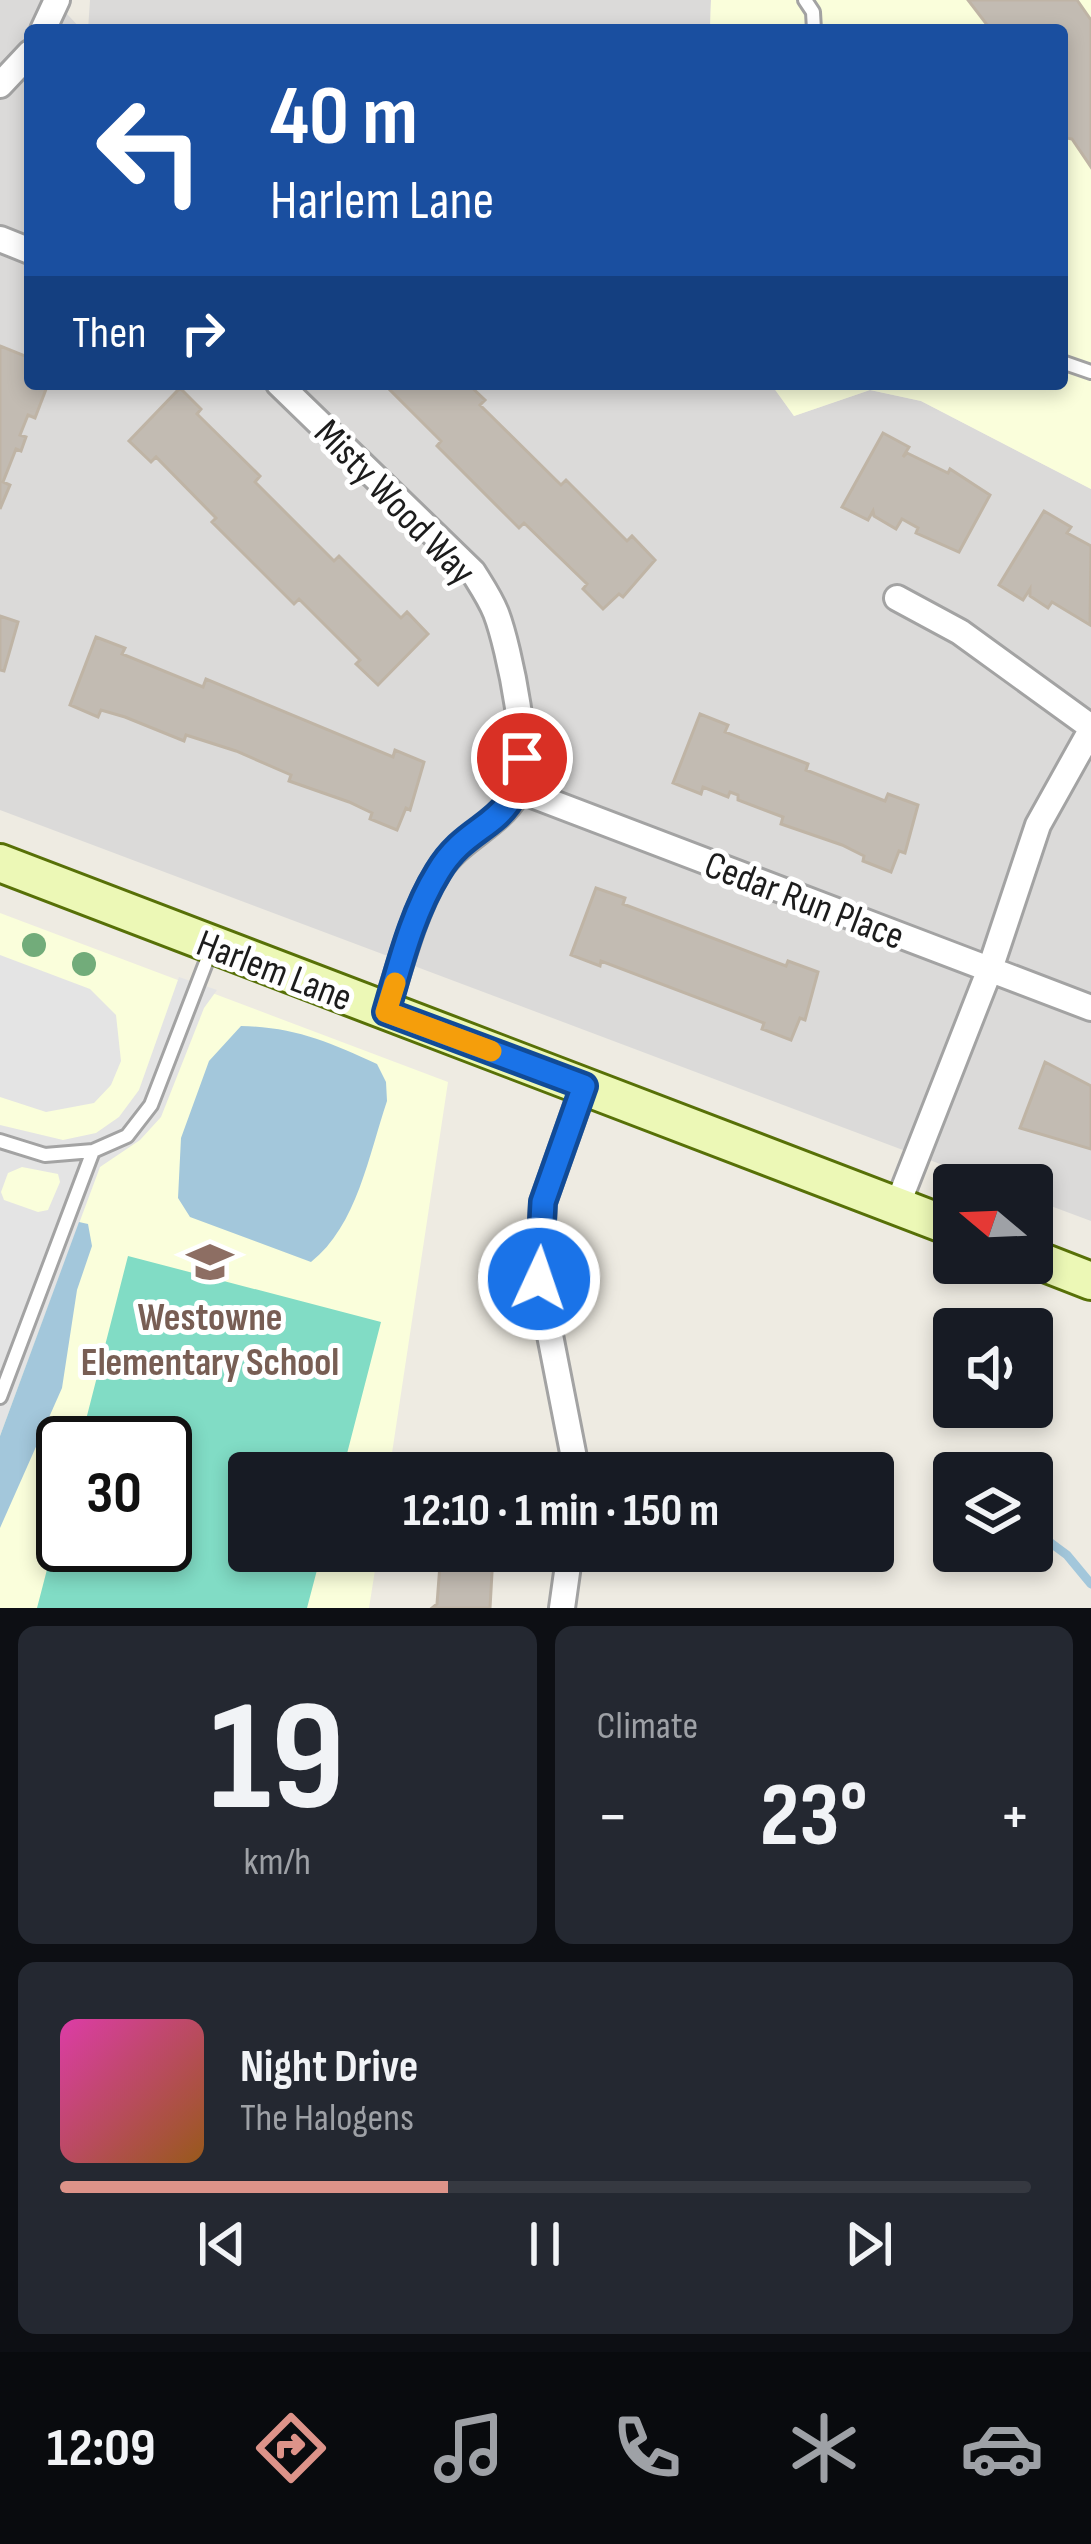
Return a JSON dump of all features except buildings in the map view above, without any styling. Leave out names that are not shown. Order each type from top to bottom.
[{"type":"street","points":[[0,85],[24,59]]},
{"type":"street","name":"Misty Wood Way","points":[[285,390],[473,572],[495,610],[508,655],[522,758],[519,790]]},
{"type":"street","points":[[897,598],[960,632],[1091,729],[1038,825],[990,969],[897,1206]]},
{"type":"street","points":[[386,1012],[418,911],[437,873],[454,849],[502,814],[519,790]]},
{"type":"street","name":"Cedar Run Place","points":[[519,790],[1091,1008]]},
{"type":"street","name":"Harlem Lane","points":[[0,863],[933,1220]]},
{"type":"street","points":[[573,1452],[539,1279],[543,1202],[584,1086]]},
{"type":"street","points":[[1053,1266],[1091,1280]]},
{"type":"street","points":[[562,1608],[567,1572]]},
{"type":"lane","points":[[0,1159],[3,1142],[45,1155],[93,1151],[127,1136],[152,1106],[212,945]]},
{"type":"lane","points":[[0,1397],[93,1151]]},
{"type":"shaded area","points":[[0,0],[54,0],[76,24],[24,24],[24,390],[775,390],[794,416],[870,390],[921,401],[1091,489],[1091,1221],[1053,1207],[1053,1164],[940,1164],[0,810]]},
{"type":"shaded area","points":[[90,0],[711,0],[710,24],[88,24]]},
{"type":"shaded area","points":[[711,0],[1091,0],[1091,489],[921,401],[870,390],[1068,390],[1068,24],[710,24]]},
{"type":"shaded area","points":[[775,390],[870,390],[794,416]]},
{"type":"shaded area","name":"Westowne Elementary School","points":[[0,913],[448,1082],[392,1452],[228,1452],[228,1572],[375,1572],[369,1608],[0,1608]]},
{"type":"shaded area","points":[[0,955],[90,989],[116,1015],[121,1061],[111,1085],[94,1103],[46,1112],[0,1097]]},
{"type":"shaded area","points":[[179,977],[217,990],[204,1008],[161,1117],[140,1140],[100,1167],[0,1436],[0,1125],[63,1140],[96,1133],[119,1117],[139,1090]],"holes":[[[22,1167],[58,1174],[60,1182],[48,1210],[38,1212],[4,1200],[1,1192],[8,1173]]]},
{"type":"green space","points":[[128,1256],[381,1322],[347,1452],[228,1452],[228,1572],[316,1572],[307,1608],[37,1608],[46,1572],[192,1572],[192,1416],[87,1416]]},
{"type":"water","points":[[241,1026],[278,1029],[327,1043],[377,1064],[386,1082],[387,1101],[360,1188],[340,1229],[311,1262],[190,1217],[178,1198],[181,1138],[209,1061]]},
{"type":"water","points":[[79,1222],[88,1224],[92,1246],[77,1290],[62,1388],[50,1416],[36,1416],[36,1447],[0,1528],[0,1436]]},
{"type":"waterway","points":[[1053,1545],[1091,1584]]},
{"type":"slow traffic","points":[[395,983],[386,1012],[491,1051]]},
{"type":"place","name":"Westowne Elementary School","points":[[210,1262]]},
{"type":"route","points":[[522,758],[519,790],[502,814],[454,849],[437,873],[418,911],[386,1012],[584,1086],[543,1202],[539,1279]]}]
